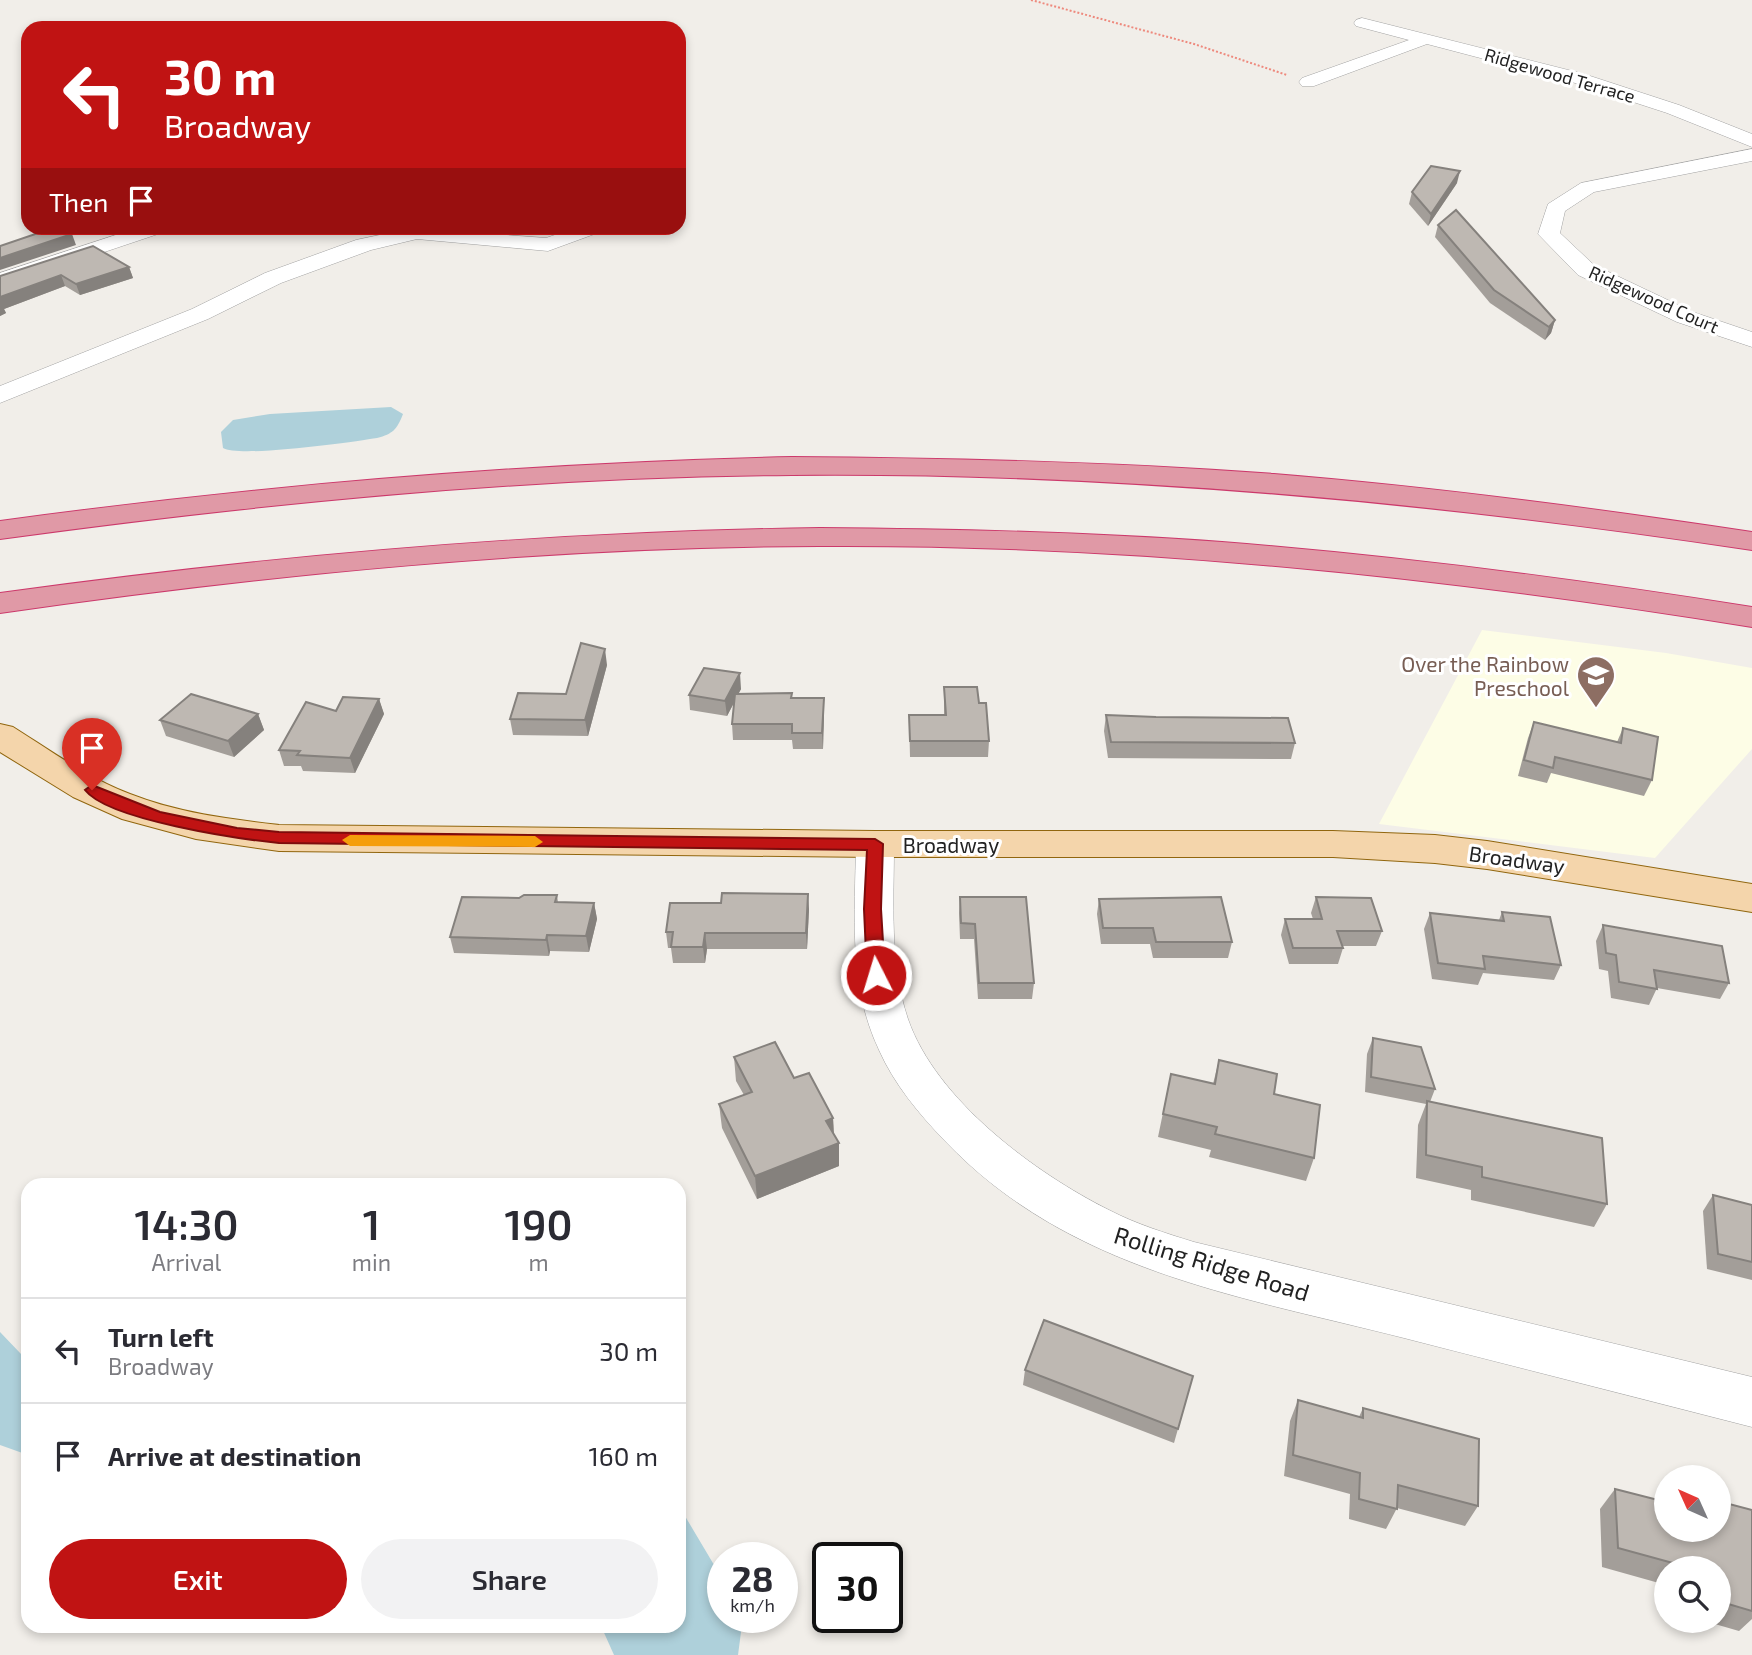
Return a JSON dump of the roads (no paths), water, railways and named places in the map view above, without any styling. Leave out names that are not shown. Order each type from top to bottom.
[{"type":"highway","points":[[0,530],[223,501],[438,481],[646,470],[868,466],[1089,472],[1326,488],[1508,507],[1752,541]]},
{"type":"highway","points":[[0,603],[211,575],[446,552],[675,539],[878,537],[1103,544],[1295,557],[1507,580],[1752,617]]},
{"type":"main road","name":"Broadway","points":[[0,735],[115,802],[158,817],[237,833],[327,840],[875,844],[1255,843],[1435,849],[1576,867],[1752,898]]},
{"type":"street","name":"Ridgewood Terrace","points":[[1362,23],[1578,78],[1673,109],[1752,141]]},
{"type":"street","points":[[1308,82],[1426,38]]},
{"type":"street","name":"Ridgewood Court","points":[[1752,155],[1588,187],[1555,208],[1549,234],[1586,270],[1685,317],[1752,340]]},
{"type":"street","points":[[0,280],[136,235]]},
{"type":"street","points":[[0,395],[187,319],[273,278],[364,245],[408,235]]},
{"type":"street","points":[[441,235],[548,244],[573,235]]},
{"type":"street","name":"Rolling Ridge Road","points":[[875,844],[872,909],[875,963],[887,1020],[897,1048],[948,1116],[982,1151],[1025,1183],[1092,1225],[1181,1259],[1324,1298],[1752,1402]]},
{"type":"water","points":[[391,407],[403,414],[401,419],[391,433],[377,438],[272,450],[233,451],[223,448],[221,432],[233,420],[270,414]]},
{"type":"water","points":[[0,1332],[21,1354],[21,1452],[0,1445]]},
{"type":"water","points":[[686,1518],[707,1553],[707,1633],[741,1633],[738,1655],[614,1655],[604,1633],[686,1633]]},
{"type":"place","name":"Over the Rainbow Preschool","points":[[1596,709]]}]
